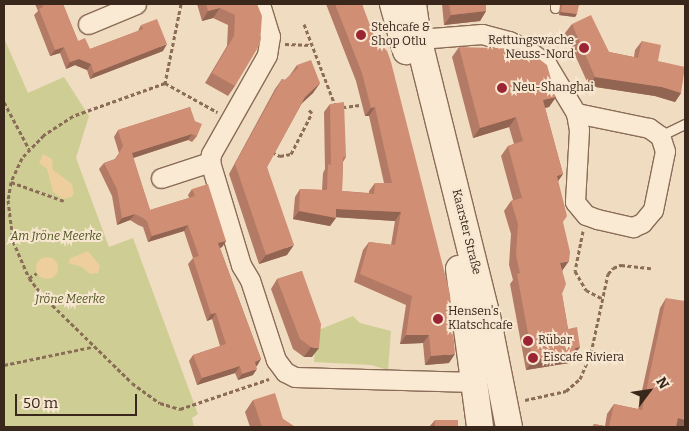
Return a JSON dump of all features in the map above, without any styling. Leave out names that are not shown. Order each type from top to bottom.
[{"type":"main road","name":"Kaarster Straße","points":[[393,4],[411,39],[487,316],[509,427]]},
{"type":"main road","name":"Kaarster Straße","points":[[413,4],[411,39],[457,257],[480,427]]},
{"type":"main road","points":[[474,382],[485,383],[492,391],[504,427]]},
{"type":"street","points":[[88,24],[136,4]]},
{"type":"street","points":[[260,4],[269,26],[267,55],[230,120],[210,162],[241,265],[250,280],[276,360],[285,372],[295,377],[474,382]]},
{"type":"street","points":[[411,39],[476,34],[509,40],[528,50],[547,65],[576,113],[578,154],[573,195],[586,215],[633,227],[649,217],[665,151],[660,136],[649,128],[576,113]]},
{"type":"street","points":[[161,178],[210,162]]},
{"type":"lane","points":[[660,136],[685,124]]},
{"type":"path","points":[[165,83],[181,4]]},
{"type":"path","points":[[304,24],[336,108],[362,106]]},
{"type":"path","points":[[269,44],[312,45]]},
{"type":"path","points":[[230,120],[165,83],[74,116],[29,149],[11,182],[9,220],[13,240],[29,278],[93,346],[132,384],[174,409],[285,372]]},
{"type":"path","points":[[4,102],[29,149]]},
{"type":"path","points":[[265,147],[280,156],[290,154],[312,113],[308,109]]},
{"type":"path","points":[[11,182],[64,201]]},
{"type":"path","points":[[586,215],[575,271],[586,290],[603,298]]},
{"type":"path","points":[[523,392],[524,400],[566,391],[580,379],[591,353],[608,274],[612,268],[621,265],[651,268]]},
{"type":"path","points":[[29,278],[37,273]]},
{"type":"path","points":[[4,365],[93,346]]},
{"type":"green space","name":"Jröne Meerke","points":[[4,38],[28,93],[64,77],[89,116],[76,158],[109,247],[133,238],[198,414],[192,418],[194,427],[4,427]]},
{"type":"green space","points":[[353,316],[360,323],[391,331],[388,370],[371,365],[314,362],[316,331]]},
{"type":"sand","points":[[43,154],[52,159],[53,170],[72,184],[74,194],[71,197],[63,199],[53,192],[47,169],[39,163]]},
{"type":"sand","points":[[88,251],[100,266],[98,273],[90,274],[82,267],[68,263],[71,258]]},
{"type":"sand","points":[[47,257],[55,260],[58,268],[55,276],[47,279],[39,276],[36,268],[39,260]]},
{"type":"building","points":[[42,4],[63,4],[78,41],[85,38],[90,49],[143,29],[141,25],[157,19],[167,44],[94,73],[91,64],[79,59],[70,62],[64,47],[55,50],[39,9],[43,7]]},
{"type":"building","points":[[206,4],[257,4],[262,16],[260,44],[235,86],[212,73],[234,36],[235,15],[220,8],[208,11]]},
{"type":"building","points":[[335,4],[362,4],[377,44],[384,42],[391,62],[450,294],[455,354],[431,356],[429,335],[406,335],[412,296],[360,274],[369,242],[395,245],[401,212],[336,209],[336,218],[299,211],[300,189],[327,190],[328,164],[331,165],[330,104],[344,102],[346,157],[343,157],[342,191],[374,194],[375,183],[392,183],[375,107],[371,108],[362,73]]},
{"type":"building","points":[[449,4],[486,4],[486,11],[451,15]]},
{"type":"building","points":[[562,4],[579,4],[577,14],[561,12]]},
{"type":"building","points":[[591,15],[609,52],[638,58],[642,41],[661,45],[658,61],[685,67],[681,93],[662,87],[595,77],[572,24]]},
{"type":"building","points":[[459,47],[526,49],[547,65],[556,97],[543,100],[563,174],[557,176],[567,216],[563,222],[570,252],[569,261],[560,263],[566,284],[562,294],[568,329],[577,327],[580,347],[575,348],[576,353],[533,360],[517,274],[520,273],[516,255],[518,224],[511,201],[522,198],[508,146],[523,141],[516,117],[480,128]]},
{"type":"building","points":[[311,60],[320,83],[305,97],[267,167],[294,245],[266,255],[235,164],[282,79],[285,80],[298,68],[297,65]]},
{"type":"building","points":[[190,107],[195,121],[202,124],[197,136],[192,134],[132,153],[150,210],[195,196],[192,189],[208,184],[226,241],[218,243],[261,359],[255,362],[257,369],[242,374],[240,366],[202,378],[193,355],[226,344],[216,313],[211,314],[193,258],[199,256],[188,225],[152,236],[147,221],[143,218],[135,214],[122,218],[117,189],[104,163],[116,159],[123,146],[118,130]]},
{"type":"building","points":[[302,271],[321,324],[319,348],[311,347],[300,339],[277,279]]},
{"type":"building","points":[[666,298],[685,301],[685,420],[678,418],[676,427],[609,427],[614,404],[642,410]]},
{"type":"building","points":[[275,393],[283,419],[295,427],[262,427],[253,400]]},
{"type":"building","points":[[435,420],[458,420],[458,427],[435,427]]},
{"type":"building","points":[[594,424],[609,427],[593,427]]},
{"type":"place","name":"Stehcafe & Shop Otlu","points":[[361,35]]},
{"type":"place","name":"Rettungswache Neuss-Nord","points":[[584,48]]},
{"type":"place","name":"Neu-Shanghai","points":[[502,88]]},
{"type":"place","name":"Hensen's Klatschcafe","points":[[438,319]]},
{"type":"place","name":"Rübar","points":[[528,341]]},
{"type":"place","name":"Eiscafe Riviera","points":[[533,358]]},
{"type":"park label","name":"Am Jröne Meerke","points":[[56,237]]}]
